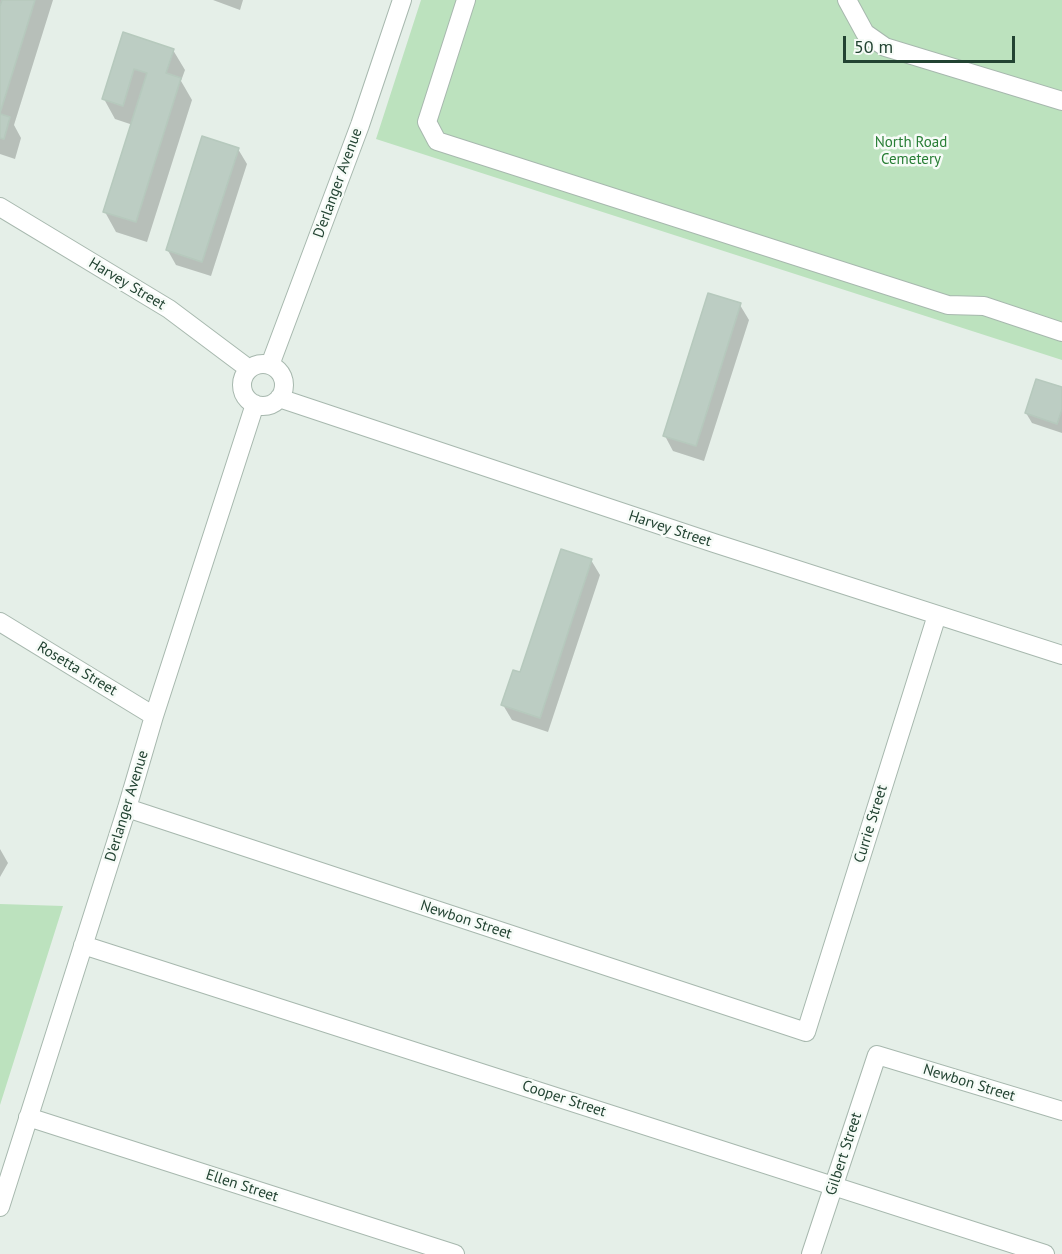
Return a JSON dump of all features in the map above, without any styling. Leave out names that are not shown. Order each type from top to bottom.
[{"type":"street","name":"D'erlanger Avenue","points":[[270,365],[360,125],[402,0]]},
{"type":"street","points":[[466,0],[427,122],[437,141],[948,305],[984,306],[1062,332]]},
{"type":"street","points":[[847,0],[864,33],[885,46],[1062,101]]},
{"type":"street","name":"Harvey Street","points":[[0,207],[169,309],[249,369]]},
{"type":"street","points":[[255,365],[270,365],[277,369],[282,376],[284,391],[279,398],[268,405],[255,404],[244,394],[242,386],[244,376],[249,369],[255,365]]},
{"type":"street","name":"Harvey Street","points":[[279,398],[714,543],[1062,655]]},
{"type":"street","name":"D'erlanger Avenue","points":[[0,1207],[154,716],[255,404]]},
{"type":"street","name":"Currie Street","points":[[806,1032],[937,615]]},
{"type":"street","name":"Rosetta Street","points":[[0,622],[154,716]]},
{"type":"street","name":"Newbon Street","points":[[127,808],[806,1032]]},
{"type":"street","name":"Cooper Street","points":[[83,945],[1045,1254]]},
{"type":"street","name":"Newbon Street","points":[[877,1055],[1062,1111]]},
{"type":"street","name":"Gilbert Street","points":[[811,1254],[877,1055]]},
{"type":"street","name":"Ellen Street","points":[[28,1118],[455,1254]]},
{"type":"green space","name":"North Road Cemetery","points":[[421,0],[1062,0],[1062,360],[376,139]]},
{"type":"green space","points":[[0,904],[63,906],[0,1105]]},
{"type":"building","points":[[2,0],[35,0],[0,113],[0,6]]},
{"type":"building","points":[[123,32],[174,49],[166,73],[181,78],[136,222],[103,212],[147,73],[134,69],[123,106],[102,99]]},
{"type":"building","points":[[0,114],[10,117],[4,139],[0,138]]},
{"type":"building","points":[[202,136],[239,148],[202,262],[166,250]]},
{"type":"building","points":[[708,293],[741,303],[696,446],[663,436]]},
{"type":"building","points":[[1036,379],[1062,387],[1062,409],[1057,424],[1025,413]]},
{"type":"building","points":[[561,549],[592,559],[540,718],[501,705],[513,670],[520,672]]}]
